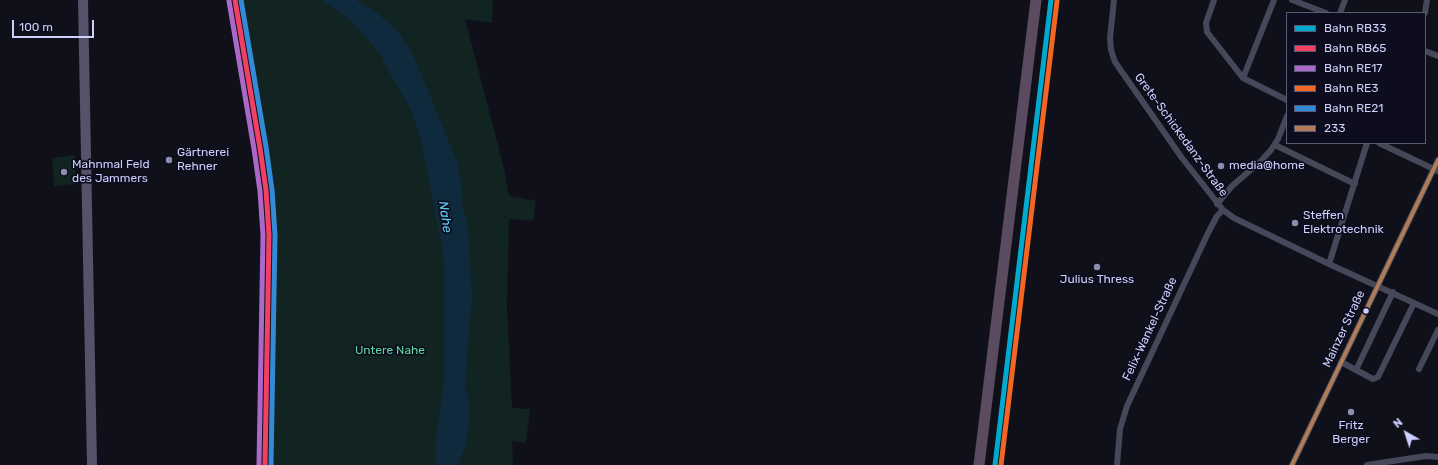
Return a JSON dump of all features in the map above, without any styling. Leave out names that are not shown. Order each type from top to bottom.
[{"type":"highway","points":[[973,465],[1030,0]]},
{"type":"highway","points":[[979,465],[1036,0]]},
{"type":"main road","points":[[82,0],[92,465]]},
{"type":"street","name":"Grete-Schickedanz-Straße","points":[[1114,0],[1110,38],[1111,50],[1115,62],[1178,152],[1222,210],[1234,218],[1329,264],[1376,286],[1393,292],[1438,314]]},
{"type":"street","points":[[1214,0],[1205,28],[1234,69],[1243,78],[1286,100]]},
{"type":"street","points":[[1243,78],[1274,0]]},
{"type":"street","points":[[1292,0],[1323,12]]},
{"type":"street","points":[[1340,12],[1345,0]]},
{"type":"street","points":[[1425,12],[1427,0]]},
{"type":"street","points":[[1426,51],[1438,56]]},
{"type":"street","points":[[1217,204],[1232,186],[1261,161],[1274,145],[1286,118]]},
{"type":"street","points":[[1329,264],[1367,144]]},
{"type":"street","points":[[1380,144],[1436,170]]},
{"type":"street","points":[[1274,145],[1355,184]]},
{"type":"street","name":"Mainzer Straße","points":[[1294,464],[1370,303],[1376,286],[1436,170],[1438,160]]},
{"type":"street","name":"Felix-Wankel-Straße","points":[[1117,465],[1120,429],[1127,406],[1208,233],[1222,210]]},
{"type":"street","points":[[1356,370],[1393,292]]},
{"type":"street","points":[[1341,362],[1373,379],[1378,377],[1414,302]]},
{"type":"street","points":[[1419,369],[1438,330]]},
{"type":"street","points":[[1366,465],[1426,456],[1438,457]]},
{"type":"green space","name":"Untere Nahe","points":[[241,0],[493,0],[492,23],[465,19],[504,168],[509,196],[536,201],[533,221],[509,219],[507,308],[512,408],[530,409],[526,443],[512,441],[513,465],[270,465],[274,234],[266,146]]},
{"type":"green space","points":[[75,155],[75,184],[54,186],[52,158]]},
{"type":"water","name":"Nahe","points":[[321,0],[356,0],[378,14],[397,30],[412,52],[458,164],[462,188],[462,204],[468,225],[472,296],[465,388],[469,398],[470,420],[466,445],[458,465],[435,465],[436,437],[444,382],[444,258],[421,140],[410,108],[385,65],[381,55],[352,22],[332,6]]},
{"type":"rail line","name":"RB65","points":[[235,0],[260,148],[266,190],[269,235],[265,465]]},
{"type":"rail line","name":"RE21","points":[[241,0],[266,147],[272,190],[275,235],[271,465]]},
{"type":"rail line","name":"RB33","points":[[995,465],[1051,0]]},
{"type":"rail line","name":"RE17","points":[[229,1],[254,149],[260,191],[263,235],[259,465]]},
{"type":"rail line","name":"RE3","points":[[1001,465],[1057,1]]},
{"type":"transit line","name":"233","points":[[1292,465],[1438,160]]},
{"type":"place","name":"Gärtnerei Rehner","points":[[169,160]]},
{"type":"place","name":"media@home","points":[[1221,166]]},
{"type":"place","name":"Mahnmal Feld des Jammers","points":[[64,172]]},
{"type":"place","name":"Steffen Elektrotechnik","points":[[1295,223]]},
{"type":"place","name":"Julius Thress","points":[[1097,267]]},
{"type":"place","name":"Fritz Berger","points":[[1351,412]]}]
